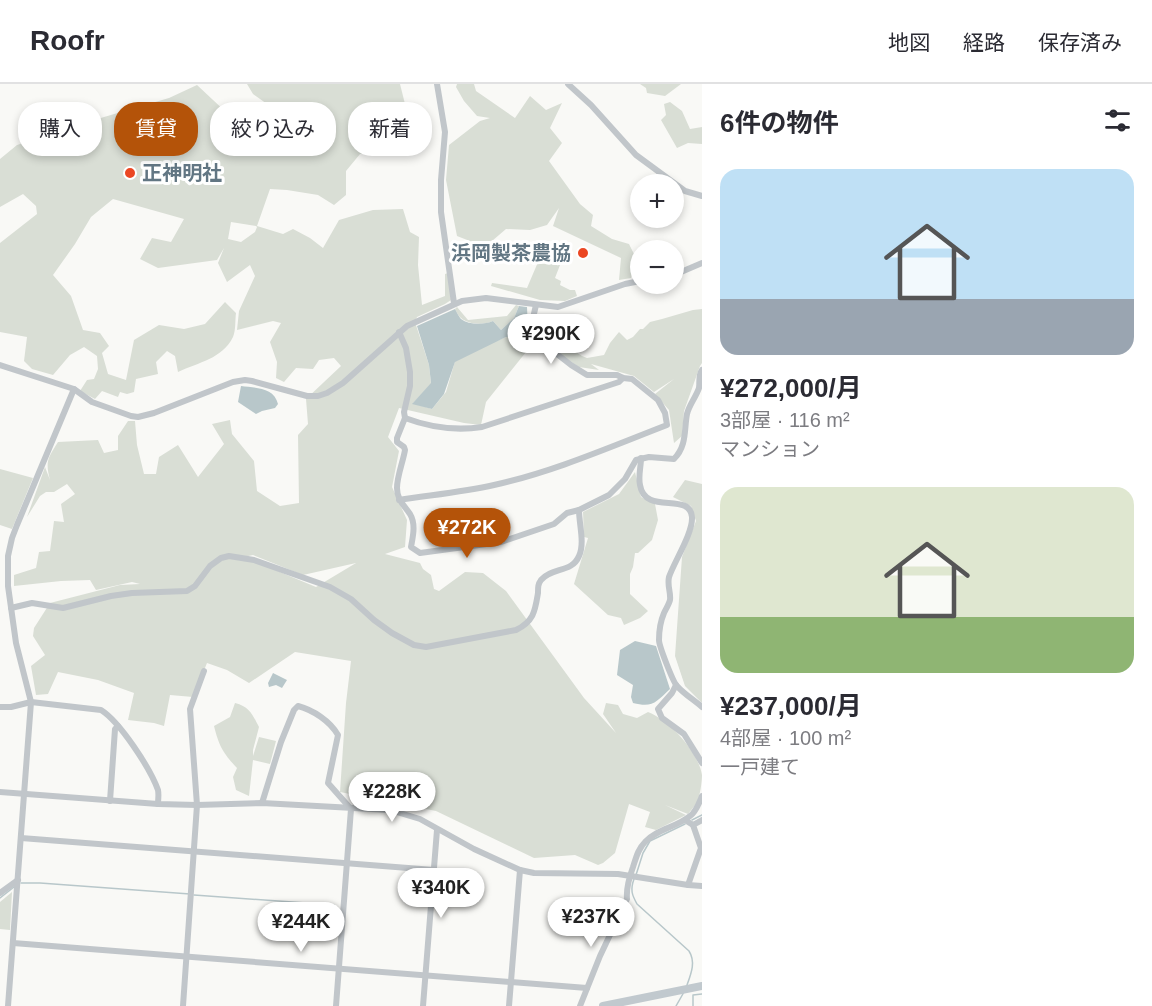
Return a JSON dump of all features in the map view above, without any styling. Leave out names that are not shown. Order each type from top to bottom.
[{"type":"main road","points":[[603,1006],[702,986]]},
{"type":"street","points":[[437,84],[445,132],[441,212],[454,303]]},
{"type":"street","points":[[568,84],[591,105],[636,155],[685,191],[702,196]]},
{"type":"street","points":[[684,270],[702,263]]},
{"type":"street","points":[[0,365],[74,389],[92,402],[124,415],[138,417],[233,382],[245,380],[307,396],[318,396],[343,383],[412,323],[454,303],[486,298],[558,307],[630,283]]},
{"type":"street","points":[[399,500],[458,492],[519,478],[598,453],[667,425],[665,413],[658,400],[632,379],[617,375],[587,375],[571,366],[553,351],[543,339],[533,318],[536,305]]},
{"type":"street","points":[[399,332],[406,348],[410,386],[404,412],[405,418],[397,438],[397,442],[405,450],[397,489],[399,500],[411,515],[414,527],[411,547],[420,553],[486,545],[554,524],[567,513],[579,510],[609,495],[625,479],[636,460],[649,457],[674,459],[686,434],[687,413],[699,387],[699,375],[702,370]]},
{"type":"street","points":[[405,418],[452,429],[482,428],[619,382],[623,378]]},
{"type":"street","points":[[8,1006],[31,702],[16,643],[8,586],[8,556],[12,538],[74,389]]},
{"type":"street","points":[[641,458],[640,487],[646,498],[660,503],[686,506],[692,514],[691,525],[669,578],[670,600],[663,615],[659,641],[676,685],[702,707]]},
{"type":"street","points":[[11,608],[32,603],[63,608],[132,593],[187,591],[195,586],[210,566],[221,558],[229,556],[261,563],[330,587],[351,599],[392,633],[414,645],[426,647],[516,630],[529,622],[534,613],[539,583],[542,578],[574,564],[579,557],[582,548],[579,510]]},
{"type":"street","points":[[0,584],[8,586]]},
{"type":"street","points":[[183,1006],[197,805],[190,709],[204,671]]},
{"type":"street","points":[[676,685],[658,709],[662,718],[684,734],[702,763]]},
{"type":"street","points":[[0,707],[31,702],[101,710],[110,715],[140,756],[158,792],[159,804]]},
{"type":"street","points":[[262,803],[281,742],[294,710],[298,706],[309,709],[334,727],[338,735],[328,783],[351,809],[336,1006]]},
{"type":"street","points":[[110,801],[115,729],[118,726]]},
{"type":"street","points":[[0,792],[159,804],[262,803],[390,810],[420,819],[436,830],[519,870],[534,873],[618,874],[702,886]]},
{"type":"street","points":[[580,1006],[627,899],[630,876],[640,848],[657,832],[685,820],[694,812],[702,796]]},
{"type":"street","points":[[685,820],[693,825],[701,848],[688,885]]},
{"type":"street","points":[[693,825],[702,820]]},
{"type":"street","points":[[423,1006],[436,830]]},
{"type":"street","points":[[21,838],[434,870]]},
{"type":"street","points":[[508,1006],[519,870]]},
{"type":"street","points":[[0,893],[18,880]]},
{"type":"street","points":[[13,943],[587,988]]},
{"type":"shaded area","points":[[247,84],[400,84],[404,102],[348,102],[348,156],[358,156],[346,171],[346,195],[334,205],[318,195],[270,189],[257,226],[283,234],[293,229],[323,248],[339,220],[373,210],[403,209],[410,232],[419,237],[418,265],[422,305],[445,296],[445,274],[448,273],[451,300],[417,317],[415,322],[429,365],[431,384],[413,403],[432,409],[446,392],[456,358],[506,337],[522,337],[532,327],[538,337],[486,402],[481,425],[399,408],[388,437],[399,451],[392,487],[407,520],[405,547],[385,554],[420,563],[423,569],[431,575],[434,589],[439,591],[465,572],[483,573],[506,591],[584,698],[616,733],[603,714],[606,703],[618,705],[623,714],[637,718],[648,712],[656,716],[674,730],[689,747],[702,775],[697,802],[688,814],[665,805],[686,815],[656,830],[645,827],[650,812],[629,804],[615,853],[603,863],[598,865],[575,855],[534,858],[436,811],[340,792],[351,661],[295,652],[249,683],[227,670],[207,663],[193,697],[170,695],[164,726],[128,720],[134,693],[98,680],[58,672],[48,694],[36,695],[31,666],[45,655],[33,636],[34,628],[50,603],[120,585],[140,584],[132,582],[96,590],[90,580],[14,586],[14,575],[36,568],[39,552],[50,551],[54,521],[64,522],[61,504],[75,494],[67,484],[54,492],[46,492],[40,496],[27,517],[45,467],[50,480],[48,460],[58,442],[98,440],[104,453],[118,450],[118,436],[128,421],[135,421],[137,445],[144,474],[156,474],[159,457],[178,445],[198,477],[224,444],[212,424],[230,420],[232,434],[254,461],[257,491],[280,506],[299,503],[298,435],[308,424],[306,399],[341,366],[334,358],[319,360],[313,369],[296,368],[284,382],[276,378],[277,362],[270,342],[281,323],[273,321],[237,330],[239,311],[255,276],[250,265],[227,282],[218,263],[224,248],[217,260],[158,268],[140,259],[152,238],[171,242],[184,219],[113,199],[91,217],[53,275],[71,296],[83,330],[100,333],[109,346],[102,353],[108,374],[126,380],[134,340],[159,325],[184,329],[205,324],[225,302],[236,313],[233,337],[216,355],[178,372],[175,356],[167,351],[156,362],[158,374],[136,379],[134,392],[127,394],[120,392],[118,397],[102,391],[95,399],[80,391],[87,380],[94,379],[98,369],[97,356],[84,347],[70,355],[53,375],[32,369],[24,361],[27,337],[0,332],[0,243],[37,214],[36,206],[23,194],[0,207],[0,159],[18,145],[18,156],[102,156],[102,118],[114,114],[114,156],[198,156],[198,102],[155,102],[197,85],[215,102],[210,102],[210,156],[336,156],[336,102],[264,102],[253,94]],"holes":[[[231,222],[256,226],[255,232],[241,242],[228,239]],[[253,555],[303,575],[356,563],[316,587],[244,557]]]},
{"type":"shaded area","points":[[457,84],[474,84],[476,91],[515,118],[530,96],[546,110],[562,103],[550,128],[562,143],[549,161],[580,204],[593,215],[591,226],[612,239],[629,244],[630,278],[619,280],[621,258],[553,226],[559,208],[547,225],[530,230],[506,229],[485,247],[457,236],[446,180],[449,145],[480,121],[490,118],[477,116],[456,87]]},
{"type":"shaded area","points":[[640,84],[681,84],[665,96],[647,93],[646,88]]},
{"type":"shaded area","points":[[670,102],[682,111],[690,129],[702,127],[702,144],[688,143],[677,148],[661,120],[666,115],[664,104]]},
{"type":"shaded area","points":[[541,255],[560,265],[555,278],[561,281],[560,285],[575,290],[577,296],[565,301],[540,300],[491,286],[492,283],[527,288]]},
{"type":"shaded area","points":[[516,305],[519,306],[514,318],[501,330],[493,321],[477,324],[468,322],[459,316],[455,309],[457,307],[468,320],[507,316]]},
{"type":"shaded area","points":[[519,306],[527,307],[528,330],[522,337],[506,337],[455,362],[444,394],[432,409],[412,404],[431,383],[429,365],[417,326],[455,309],[464,321],[477,324],[493,321],[501,330],[514,318]]},
{"type":"shaded area","points":[[702,309],[702,363],[684,411],[682,436],[674,443],[669,410],[655,394],[674,379],[654,392],[634,376],[591,364],[599,370],[579,367],[564,357],[539,328],[587,358],[604,355],[619,332],[627,340],[650,322]]},
{"type":"shaded area","points":[[241,386],[268,391],[276,398],[278,404],[275,408],[256,414],[238,402]]},
{"type":"shaded area","points":[[0,469],[33,478],[12,529],[0,525]]},
{"type":"shaded area","points":[[635,472],[641,497],[655,504],[658,520],[652,540],[638,553],[635,553],[630,574],[630,594],[648,611],[640,618],[624,625],[621,618],[608,615],[574,584],[588,538],[584,537],[583,512],[619,494]]},
{"type":"shaded area","points":[[685,480],[702,484],[702,703],[685,686],[675,656],[682,557],[696,521],[691,506],[673,497]]},
{"type":"shaded area","points":[[635,641],[656,646],[670,689],[657,700],[645,705],[633,703],[631,697],[633,685],[617,675],[620,650]]},
{"type":"shaded area","points":[[273,673],[287,680],[282,688],[276,685],[269,687],[268,683]]},
{"type":"shaded area","points":[[235,703],[247,709],[259,727],[253,756],[259,737],[276,741],[270,764],[253,760],[249,796],[236,790],[233,777],[237,768],[222,749],[214,726],[230,717]]},
{"type":"shaded area","points":[[12,892],[10,930],[0,929],[0,902]]},
{"type":"waterway","points":[[692,820],[702,815]]},
{"type":"waterway","points":[[636,875],[643,853],[650,841],[685,824]]},
{"type":"waterway","points":[[634,879],[632,892],[637,904],[689,951],[692,968],[687,985]]},
{"type":"waterway","points":[[21,883],[190,894]]},
{"type":"waterway","points":[[0,898],[14,887]]},
{"type":"waterway","points":[[194,895],[334,905]]},
{"type":"waterway","points":[[676,1006],[684,992]]},
{"type":"waterway","points":[[693,1006],[693,995],[702,994]]},
{"type":"place","name":"正神明社","points":[[130,173]]},
{"type":"place","name":"浜岡製茶農協","points":[[583,253]]}]
